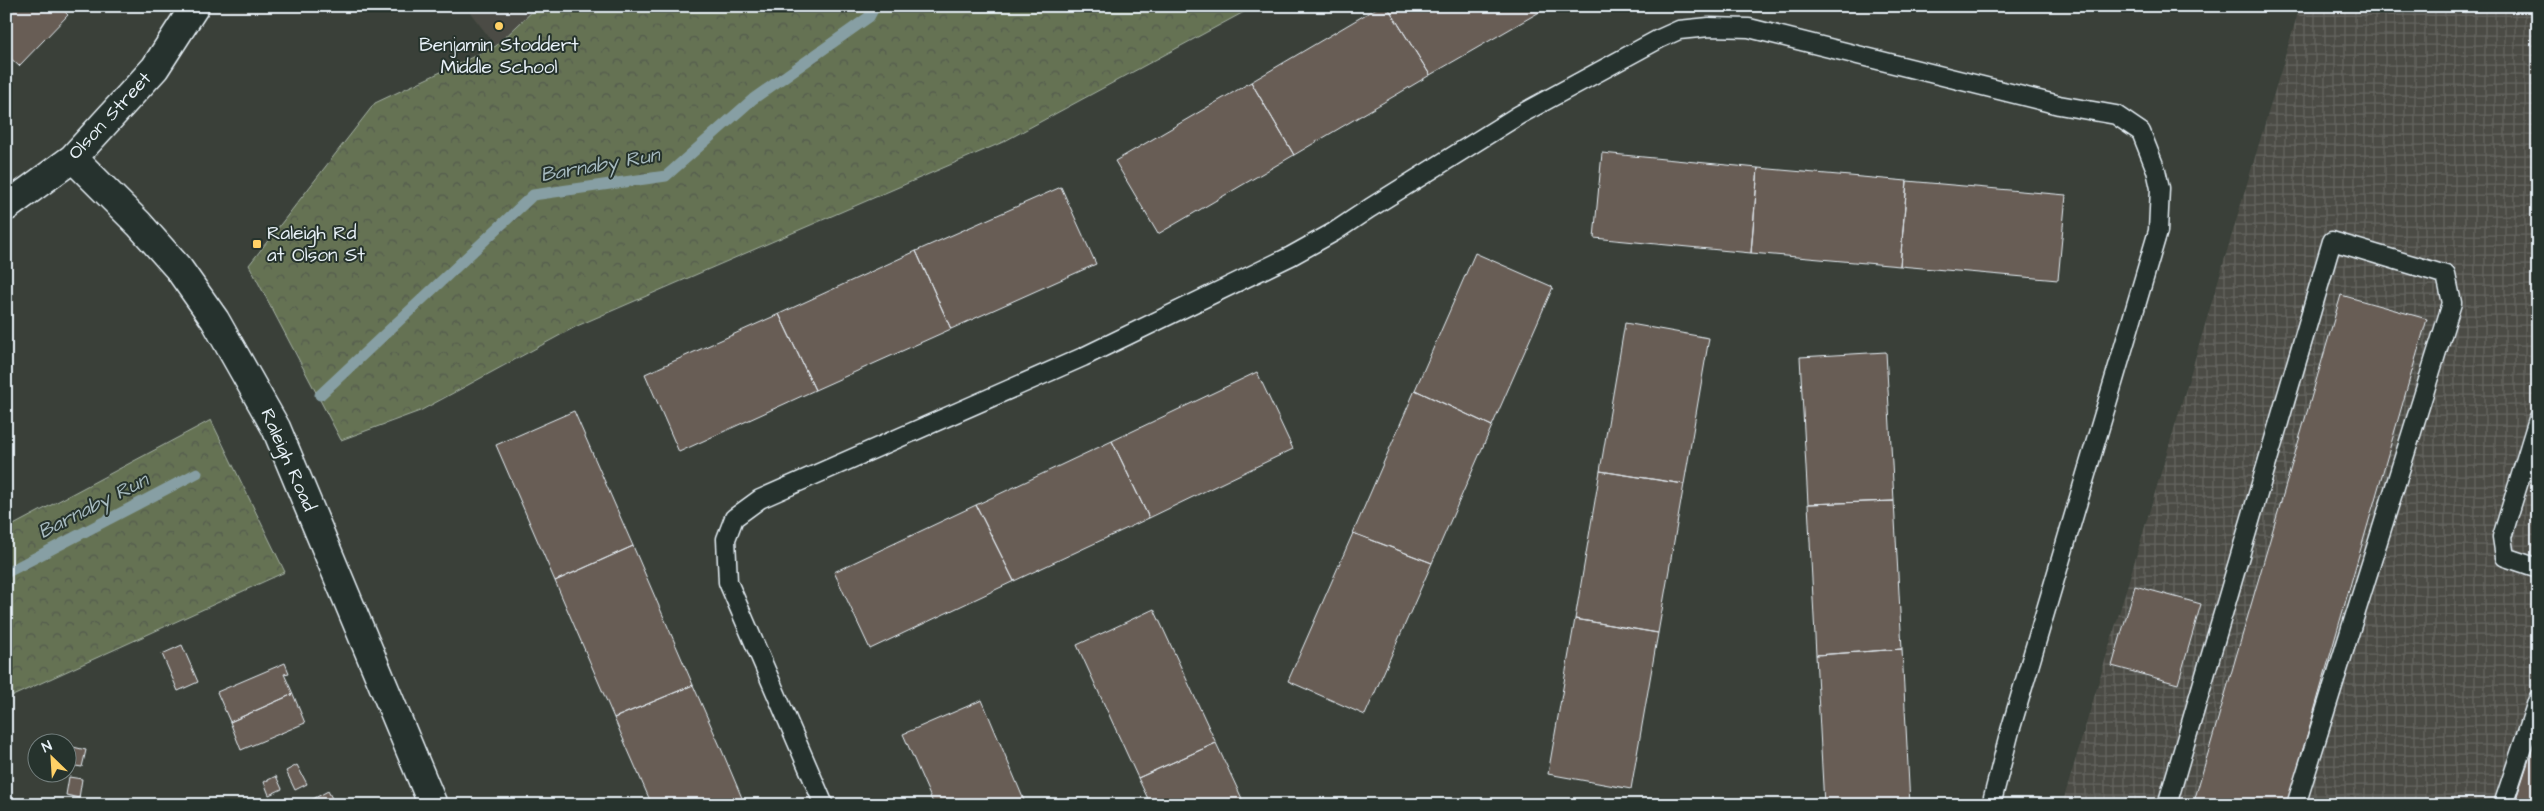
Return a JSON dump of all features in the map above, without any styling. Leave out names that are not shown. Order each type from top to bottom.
[{"type":"street","name":"Olson Street","points":[[6,207],[73,158],[155,68],[195,6]]},
{"type":"street","name":"Raleigh Road","points":[[73,158],[139,224],[178,269],[215,320],[276,428],[433,805]]},
{"type":"lane","points":[[824,805],[728,582],[726,539],[734,518],[760,499],[1083,357],[1291,256],[1334,232],[1519,115],[1618,60],[1680,30],[1709,27],[1749,28],[2059,105],[2116,115],[2141,132],[2156,170],[2160,188],[2158,231],[2010,731],[1991,805]]},
{"type":"lane","points":[[2168,805],[2332,241],[2446,275],[2452,303],[2296,805]]},
{"type":"lane","points":[[2538,419],[2502,537],[2505,557],[2538,568]]},
{"type":"lane","points":[[2503,805],[2538,699]]},
{"type":"shaded area","name":"Benjamin Stoddert Middle School","points":[[465,6],[538,6],[496,46]]},
{"type":"shaded area","points":[[2300,6],[2538,6],[2538,805],[2062,805]]},
{"type":"green space","points":[[538,6],[1255,6],[1003,142],[577,326],[420,411],[341,440],[249,265],[375,103],[496,46]]},
{"type":"green space","points":[[211,420],[285,572],[6,699],[6,529]]},
{"type":"building","points":[[6,6],[59,6],[68,15],[19,66],[6,54]]},
{"type":"building","points":[[1380,6],[1387,6],[1430,75],[1294,155],[1251,82]]},
{"type":"building","points":[[1387,6],[1550,6],[1430,75]]},
{"type":"building","points":[[1251,82],[1294,155],[1158,234],[1115,161]]},
{"type":"building","points":[[1602,153],[1758,168],[1751,253],[1594,238]]},
{"type":"building","points":[[1758,168],[1907,181],[1900,266],[1751,253]]},
{"type":"building","points":[[1907,181],[2066,195],[2058,280],[1900,266]]},
{"type":"building","points":[[1061,187],[1096,264],[951,329],[916,251]]},
{"type":"building","points":[[916,251],[951,329],[815,390],[779,314]]},
{"type":"building","points":[[1475,253],[1553,287],[1492,426],[1415,390]]},
{"type":"building","points":[[2341,295],[2427,319],[2287,805],[2193,805]]},
{"type":"building","points":[[779,314],[815,390],[679,452],[645,374]]},
{"type":"building","points":[[1625,323],[1709,338],[1684,484],[1600,471]]},
{"type":"building","points":[[1886,352],[1894,501],[1808,504],[1800,357]]},
{"type":"building","points":[[1257,372],[1293,449],[1149,518],[1112,441]]},
{"type":"building","points":[[1415,390],[1492,426],[1432,563],[1353,533]]},
{"type":"building","points":[[574,411],[633,546],[555,581],[496,445]]},
{"type":"building","points":[[1112,441],[1149,518],[1014,581],[976,505]]},
{"type":"building","points":[[1600,471],[1684,484],[1658,633],[1575,619]]},
{"type":"building","points":[[1894,501],[1902,649],[1816,655],[1808,504]]},
{"type":"building","points":[[976,505],[1014,581],[870,649],[834,572]]},
{"type":"building","points":[[1353,533],[1432,563],[1365,715],[1288,681]]},
{"type":"building","points":[[633,546],[693,685],[614,718],[555,581]]},
{"type":"building","points":[[2135,586],[2201,604],[2178,684],[2112,666]]},
{"type":"building","points":[[1154,609],[1216,743],[1138,778],[1077,645]]},
{"type":"building","points":[[1575,619],[1658,633],[1631,789],[1548,774]]},
{"type":"building","points":[[182,645],[198,682],[178,691],[162,654]]},
{"type":"building","points":[[1902,649],[1910,805],[1824,805],[1816,655]]},
{"type":"building","points":[[285,663],[289,673],[284,674],[293,694],[230,722],[217,692]]},
{"type":"building","points":[[693,685],[745,805],[652,805],[614,718]]},
{"type":"building","points":[[293,694],[305,723],[241,750],[230,722]]},
{"type":"building","points":[[982,700],[1026,805],[934,805],[903,734]]},
{"type":"building","points":[[2538,732],[2538,805],[2514,805]]},
{"type":"building","points":[[1216,743],[1245,805],[1151,805],[1138,778]]},
{"type":"building","points":[[78,748],[86,750],[82,767],[78,766]]},
{"type":"building","points":[[297,765],[307,784],[295,790],[286,771]]},
{"type":"building","points":[[276,776],[282,789],[269,795],[264,782]]},
{"type":"building","points":[[78,778],[82,779],[79,798],[66,795],[68,784],[78,784]]},
{"type":"building","points":[[328,791],[335,804],[302,805]]},
{"type":"waterway","name":"Barnaby Run","points":[[320,395],[533,195],[666,176],[753,99],[869,17],[875,6]]},
{"type":"waterway","name":"Barnaby Run","points":[[6,573],[197,473]]},
{"type":"place","name":"Benjamin Stoddert Middle School","points":[[499,26]]},
{"type":"place","name":"Raleigh Rd at Olson St","points":[[257,244]]}]
